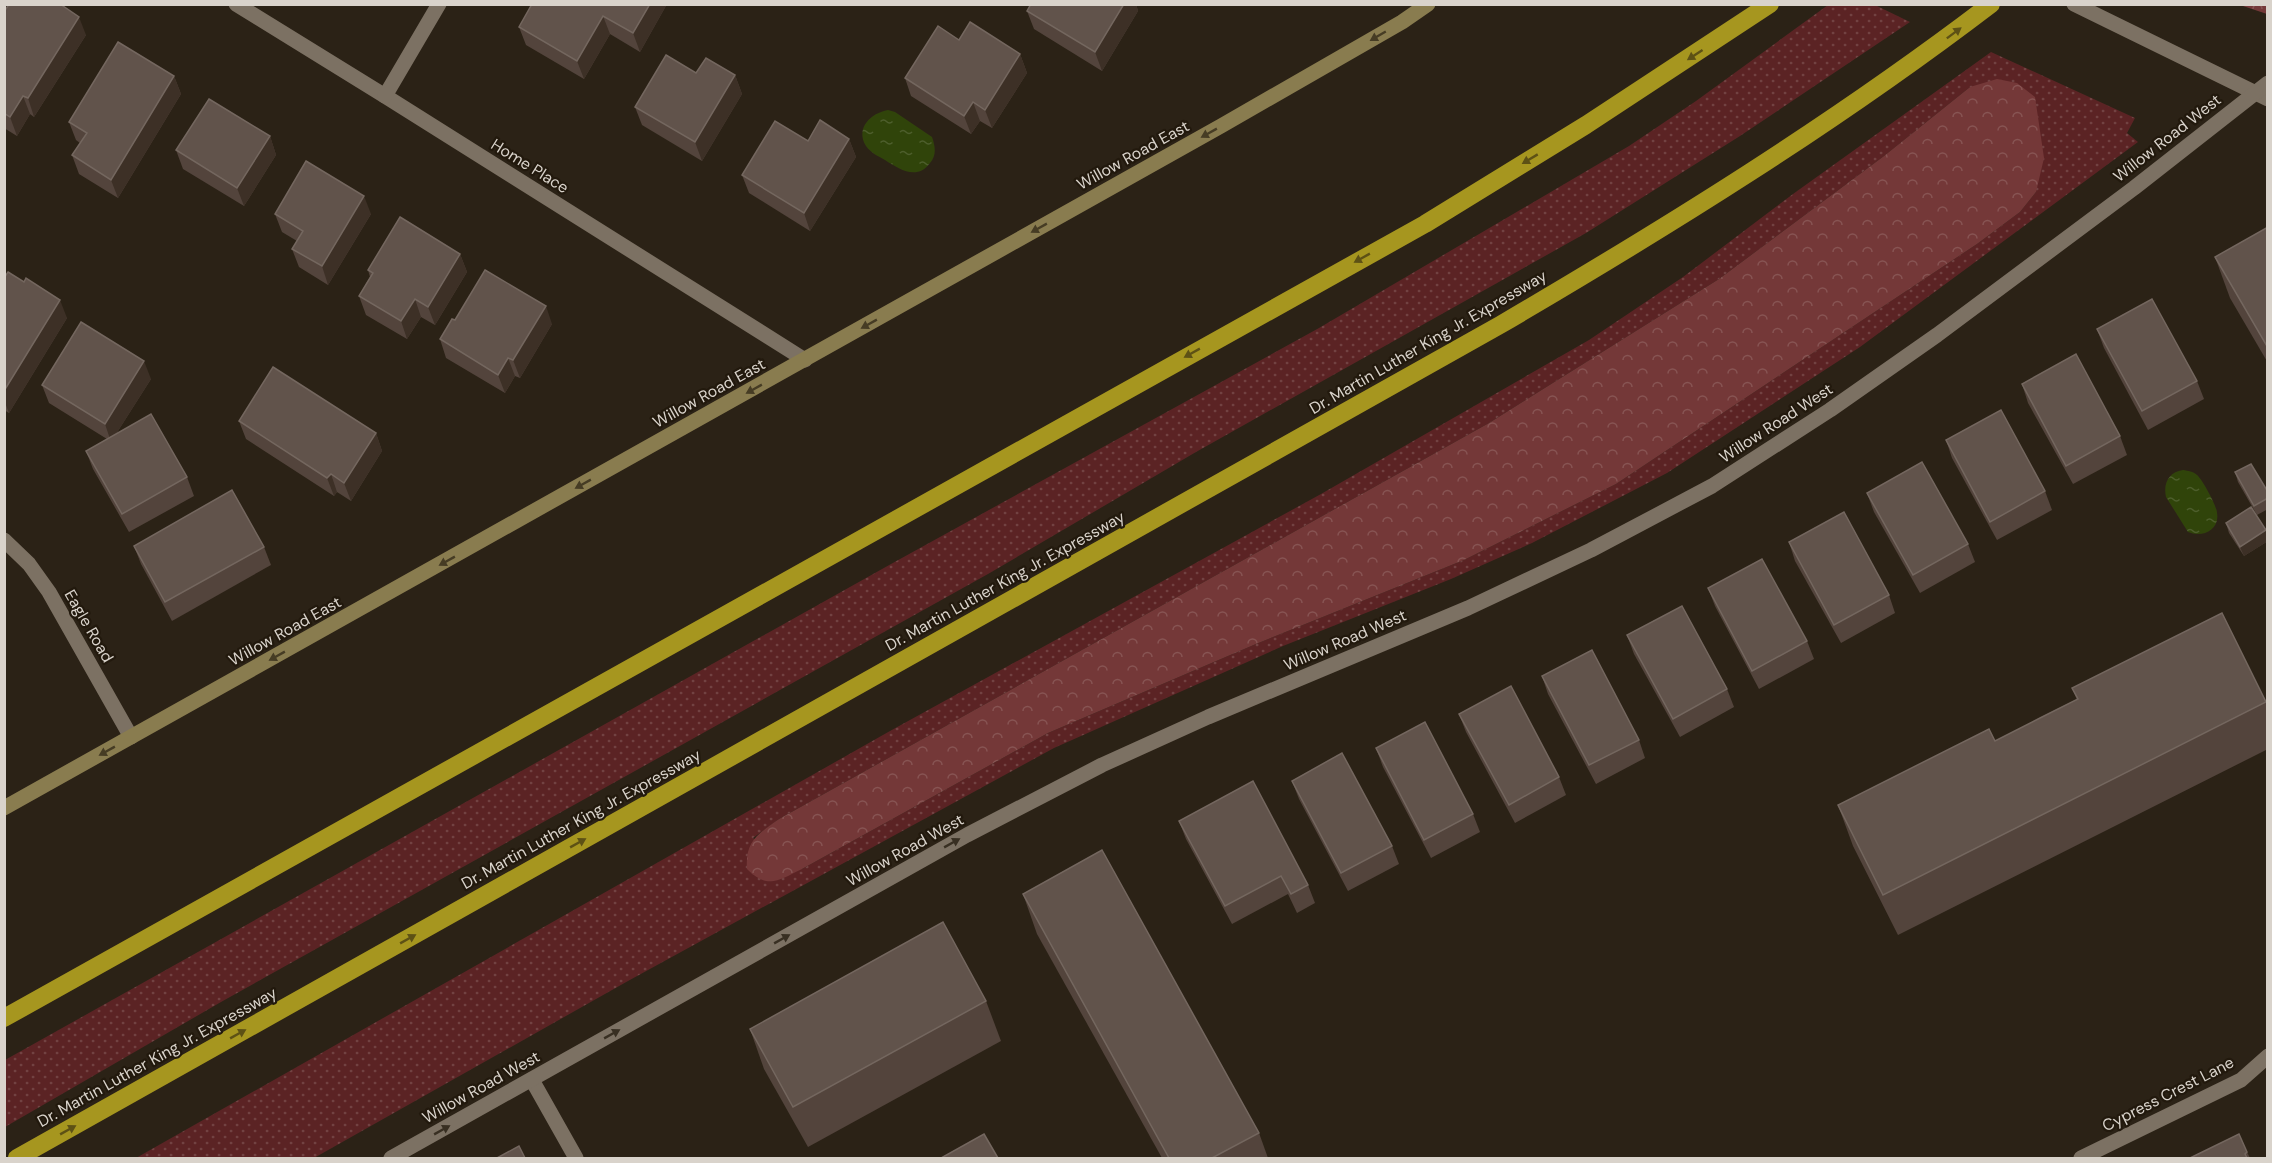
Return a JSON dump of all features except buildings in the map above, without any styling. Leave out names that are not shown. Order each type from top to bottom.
[{"type":"highway","points":[[4,1018],[1425,224],[1586,125],[1770,4]]},
{"type":"highway","name":"Dr. Martin Luther King Jr. Expressway","points":[[17,1158],[1500,325],[1648,238],[1780,154],[1917,61],[1991,4]]},
{"type":"main road","name":"Willow Road East","points":[[4,808],[1284,91],[1428,4]]},
{"type":"street","name":"Home Place","points":[[236,4],[805,360]]},
{"type":"street","points":[[386,96],[439,4]]},
{"type":"street","points":[[2074,4],[2261,96]]},
{"type":"street","name":"Willow Road West","points":[[391,1158],[956,841],[1102,765],[1208,717],[1468,608],[1591,550],[1712,486],[1830,410],[1937,335],[2261,96],[2268,83]]},
{"type":"street","name":"Eagle Road","points":[[4,540],[29,564],[49,592],[131,737]]},
{"type":"street","name":"Cypress Crest Lane","points":[[2081,1158],[2241,1080],[2268,1056]]},
{"type":"street","points":[[532,1080],[576,1158]]},
{"type":"shaded area","points":[[1828,5],[1875,5],[1910,22],[1740,136],[1586,233],[1196,452],[988,574],[221,1002],[5,1127],[5,1060],[891,564],[1319,328],[1629,146],[1696,101]]},
{"type":"shaded area","points":[[1991,52],[2135,118],[2127,133],[2138,142],[1860,347],[1667,473],[1532,543],[1451,579],[1283,646],[1054,748],[628,981],[314,1158],[136,1158],[890,731],[1321,494],[1589,340],[1683,277],[1793,194]],"holes":[[[1970,87],[2036,192],[2020,212],[1977,244],[1616,484],[1464,560],[1256,644],[1048,733],[802,869],[753,838],[779,819],[1489,423],[1719,279],[1884,156]]]},
{"type":"green space","points":[[2240,5],[2267,5],[2267,14]]},
{"type":"green space","points":[[1997,79],[2017,83],[2035,97],[2044,158],[2036,192],[2020,212],[1977,244],[1616,484],[1464,560],[1256,644],[1048,733],[787,877],[768,881],[747,869],[748,851],[754,839],[779,819],[1489,423],[1719,279],[1884,156],[1970,87]]},
{"type":"water","points":[[888,110],[895,112],[932,137],[935,147],[934,154],[925,168],[914,172],[902,170],[870,151],[866,146],[862,133],[867,122],[876,114]]},
{"type":"water","points":[[2183,470],[2199,477],[2216,510],[2216,524],[2204,533],[2188,532],[2166,497],[2165,487],[2168,479],[2174,473]]}]
